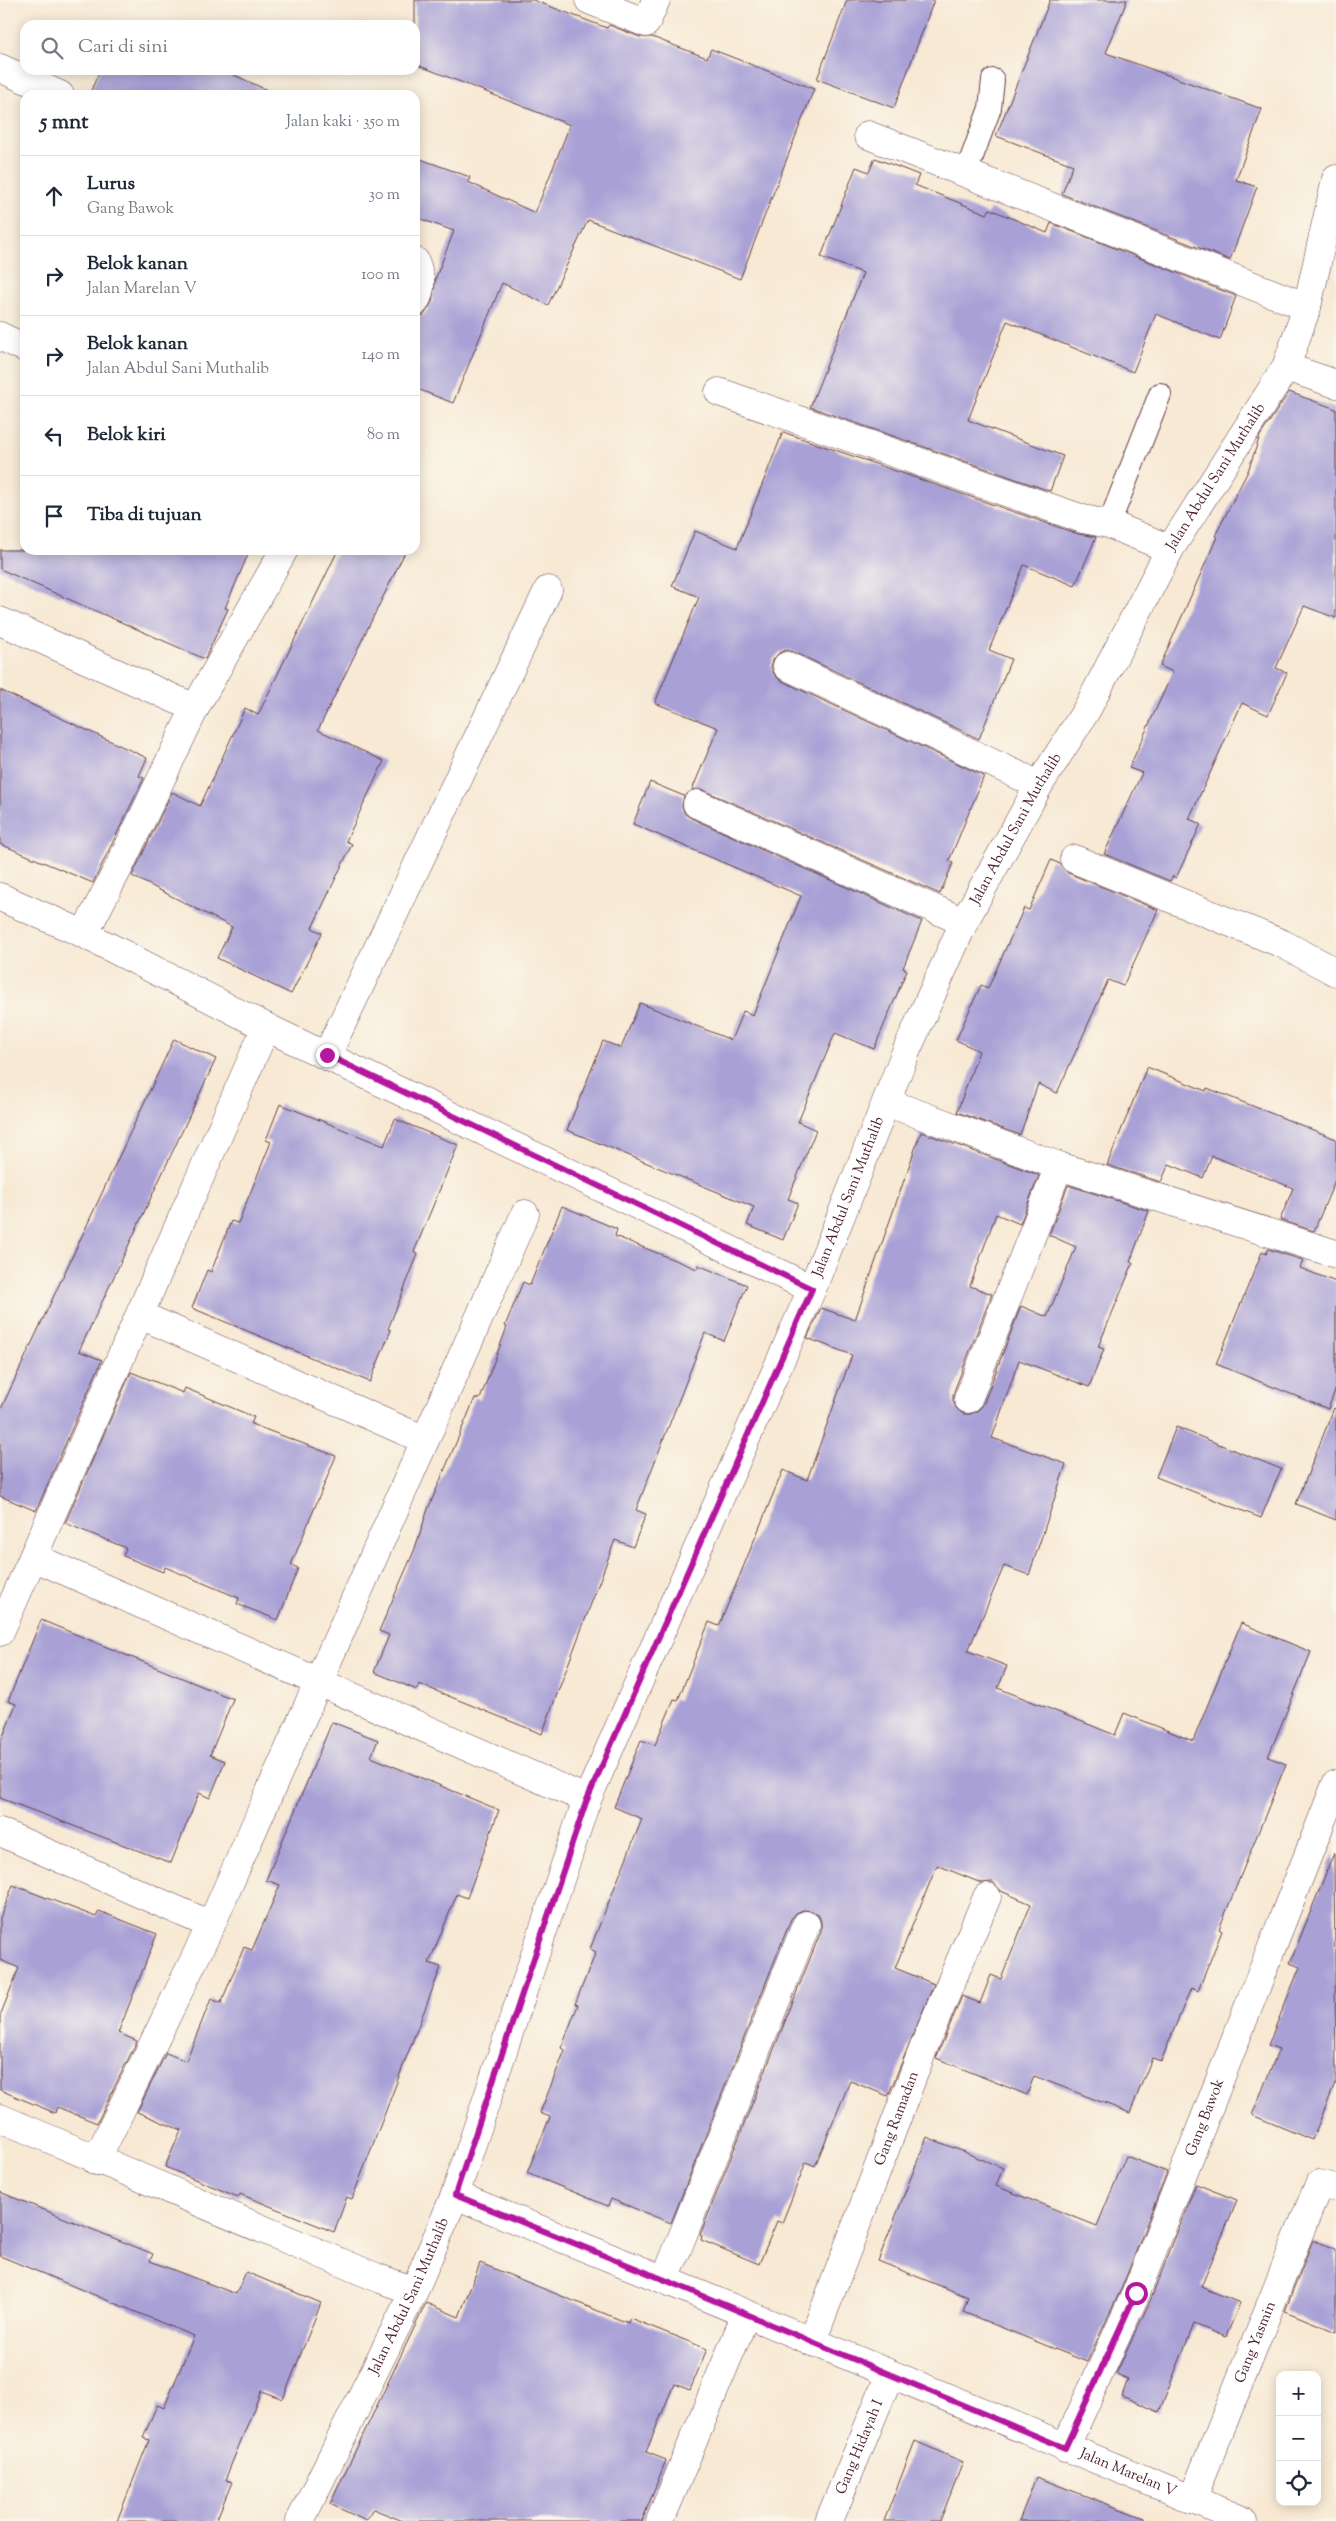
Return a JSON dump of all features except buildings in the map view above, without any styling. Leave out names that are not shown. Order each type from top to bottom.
[{"type":"street","points":[[589,0],[646,23],[656,0]]},
{"type":"street","points":[[0,68],[49,90]]},
{"type":"street","points":[[868,135],[1307,307]]},
{"type":"street","name":"Jalan Abdul Sani Muthalib","points":[[300,2521],[414,2291],[455,2195],[586,1802],[812,1289],[886,1102],[964,922],[1039,784],[1086,710],[1170,549],[1286,367],[1307,307],[1336,179]]},
{"type":"street","points":[[420,273],[420,293]]},
{"type":"street","points":[[0,336],[20,346]]},
{"type":"street","points":[[1286,367],[1336,384]]},
{"type":"street","points":[[719,392],[1083,519],[1109,524],[1170,549]]},
{"type":"street","points":[[84,934],[121,863],[195,708],[281,555]]},
{"type":"street","points":[[327,1055],[548,590]]},
{"type":"street","points":[[0,620],[195,708]]},
{"type":"street","points":[[787,666],[1039,784]]},
{"type":"street","points":[[697,804],[964,922]]},
{"type":"street","points":[[1074,859],[1283,944],[1336,972]]},
{"type":"street","points":[[0,897],[84,934],[266,1027],[812,1289]]},
{"type":"street","points":[[0,1632],[266,1027]]},
{"type":"street","points":[[886,1102],[1059,1166],[1336,1254]]},
{"type":"street","points":[[968,1399],[1059,1166]]},
{"type":"street","points":[[96,2161],[211,1925],[525,1214]]},
{"type":"street","points":[[140,1315],[425,1440]]},
{"type":"street","points":[[33,1557],[586,1799],[586,1802]]},
{"type":"street","name":"Gang Bawok","points":[[1065,2448],[1136,2293],[1336,1784]]},
{"type":"street","points":[[0,1832],[211,1925]]},
{"type":"street","name":"Gang Ramadan","points":[[812,2342],[925,2044],[988,1897]]},
{"type":"street","points":[[665,2280],[806,1925]]},
{"type":"street","points":[[0,2118],[96,2161],[414,2291]]},
{"type":"street","name":"Gang Yasmin","points":[[1192,2500],[1328,2186]]},
{"type":"street","name":"Jalan Marelan V","points":[[455,2195],[665,2280],[1244,2521]]},
{"type":"street","points":[[660,2521],[746,2314]]},
{"type":"street","name":"Gang Hidayah I","points":[[829,2521],[890,2374]]},
{"type":"lane","points":[[966,173],[990,108],[993,80]]},
{"type":"lane","points":[[1109,524],[1160,394]]},
{"type":"route","points":[[327,1055],[812,1289],[586,1802],[455,2195],[665,2280],[1065,2448],[1136,2293]]}]
